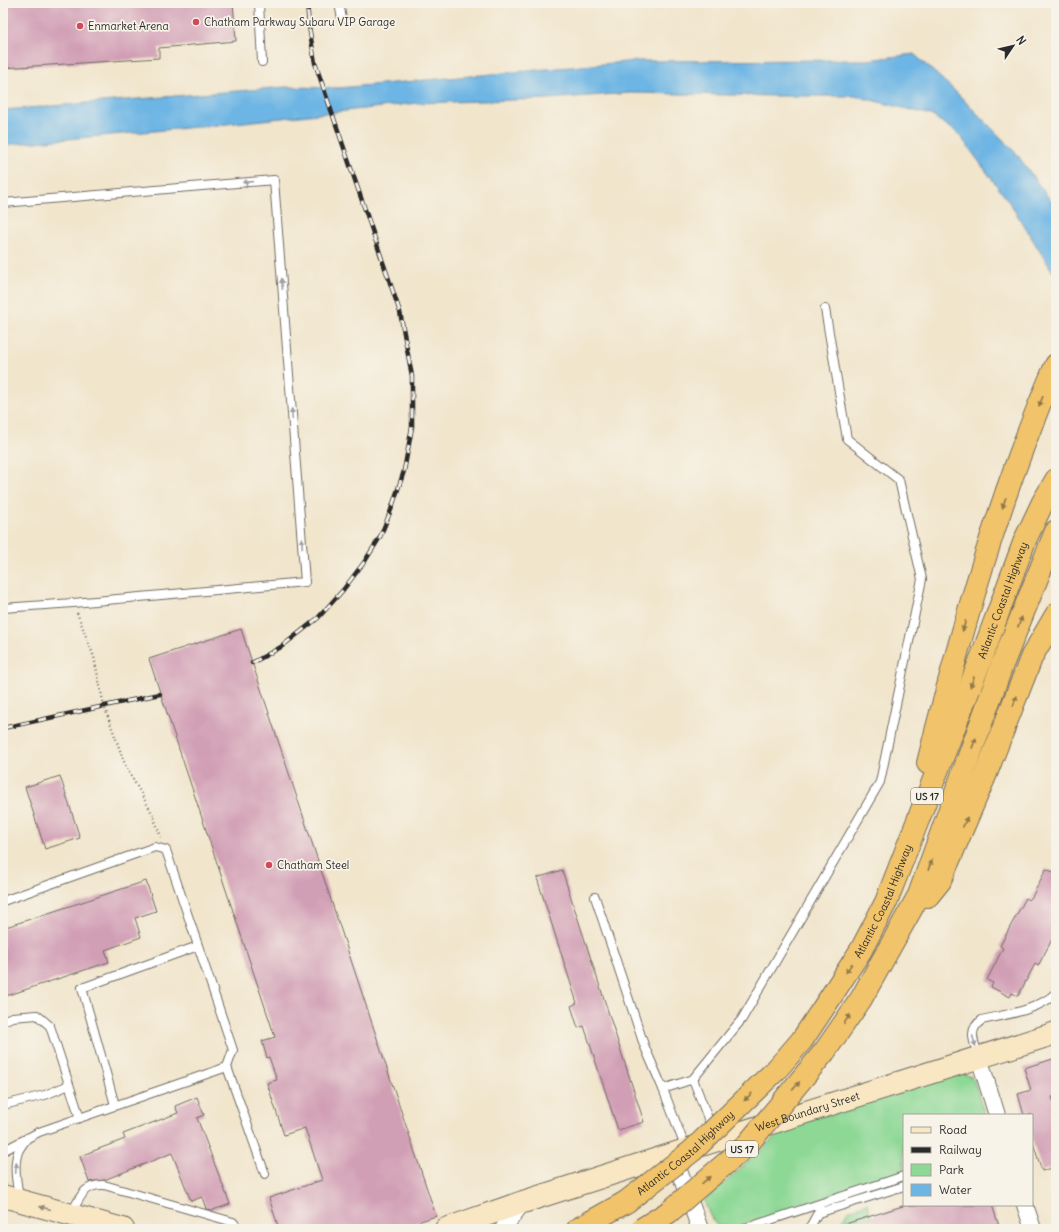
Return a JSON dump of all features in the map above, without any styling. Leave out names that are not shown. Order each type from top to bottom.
[{"type":"highway","points":[[906,849],[953,665],[981,568],[1023,445],[1056,365]]},
{"type":"highway","name":"Atlantic Coastal Highway","points":[[578,1229],[626,1202],[692,1152],[776,1070],[802,1040],[861,950],[886,902],[982,656],[1025,540],[1043,502],[1056,480]]},
{"type":"highway","name":"Atlantic Coastal Highway","points":[[642,1229],[669,1212],[746,1146],[825,1051],[861,999],[919,895],[1002,665],[1056,531]]},
{"type":"highway","points":[[888,950],[940,880],[985,776],[1032,656],[1056,615]]},
{"type":"main road","name":"West Boundary Street","points":[[459,1227],[523,1202],[1056,1033]]},
{"type":"main road","points":[[11,1198],[123,1229]]},
{"type":"street","points":[[979,1058],[997,1114]]},
{"type":"street","points":[[680,1152],[700,1229]]},
{"type":"street","points":[[504,1229],[523,1202]]},
{"type":"street","points":[[1025,1206],[1033,1229]]},
{"type":"lane","points":[[259,3],[262,62]]},
{"type":"lane","points":[[339,3],[342,19]]},
{"type":"lane","points":[[3,204],[274,180],[305,582],[3,608]]},
{"type":"lane","points":[[663,1089],[693,1079],[742,1019],[880,782],[922,579],[899,480],[847,439],[825,309]]},
{"type":"lane","points":[[3,901],[154,847],[166,850],[233,1050],[227,1067],[266,1174]]},
{"type":"lane","points":[[595,897],[644,1045],[663,1089],[680,1152]]},
{"type":"lane","points":[[115,1105],[82,988],[198,946]]},
{"type":"lane","points":[[979,1058],[972,1034],[975,1025],[982,1020],[1032,1007],[1054,996]]},
{"type":"lane","points":[[3,1021],[12,1017],[37,1015],[50,1026],[80,1118]]},
{"type":"lane","points":[[3,1151],[39,1132],[227,1067]]},
{"type":"lane","points":[[693,1079],[717,1140]]},
{"type":"lane","points":[[3,1105],[46,1094],[69,1085]]},
{"type":"lane","points":[[11,1198],[16,1177],[18,1152],[27,1138]]},
{"type":"lane","points":[[743,1229],[903,1176]]},
{"type":"lane","points":[[71,1215],[84,1191],[96,1184],[233,1222],[239,1229]]},
{"type":"lane","points":[[818,1214],[903,1186]]},
{"type":"lane","points":[[810,1229],[824,1203]]},
{"type":"path","points":[[73,603],[94,657],[104,706],[126,767],[152,813],[166,850]]},
{"type":"green space","points":[[963,1074],[970,1076],[974,1081],[985,1114],[903,1114],[903,1173],[729,1229],[726,1225],[724,1229],[720,1227],[711,1218],[704,1201],[785,1127]]},
{"type":"green space","points":[[867,1203],[871,1216],[857,1229],[837,1229],[848,1211]]},
{"type":"water","points":[[914,54],[955,91],[1016,153],[1053,204],[1056,209],[1056,277],[1011,205],[958,133],[931,115],[855,96],[630,93],[547,99],[418,103],[208,126],[3,145],[3,110],[286,87],[338,88],[636,61],[868,60]]},
{"type":"building","name":"Enmarket Arena","points":[[3,3],[233,3],[236,41],[159,48],[159,58],[3,68]]},
{"type":"building","name":"Chatham Steel","points":[[241,629],[436,1216],[396,1229],[279,1229],[269,1198],[322,1180],[305,1128],[284,1135],[267,1083],[277,1080],[269,1057],[267,1058],[262,1041],[275,1037],[149,659]]},
{"type":"building","points":[[60,776],[80,838],[45,849],[25,787]]},
{"type":"building","points":[[1046,869],[1056,873],[1056,932],[1038,966],[1035,964],[1018,996],[1012,993],[1010,997],[991,987],[993,983],[987,980],[1003,948],[1000,946],[1011,925],[1026,898],[1029,900],[1032,897]]},
{"type":"building","points":[[562,870],[644,1122],[618,1130],[584,1026],[578,1028],[571,1006],[577,1003],[537,878]]},
{"type":"building","points":[[146,881],[156,911],[135,918],[141,937],[105,950],[109,962],[3,997],[3,928]]},
{"type":"building","points":[[1056,1058],[1056,1096],[1052,1097],[1056,1111],[1056,1167],[1042,1171],[1033,1143],[1033,1114],[1024,1114],[1018,1094],[1031,1090],[1024,1068]]},
{"type":"building","points":[[197,1097],[204,1115],[197,1118],[230,1204],[213,1210],[206,1209],[202,1197],[191,1201],[172,1153],[104,1180],[89,1182],[80,1156],[125,1139],[123,1134],[178,1113],[175,1106]]},
{"type":"building","points":[[903,1206],[992,1206],[1000,1229],[839,1229],[839,1226]]},
{"type":"railway","points":[[252,663],[281,647],[318,618],[343,590],[365,561],[380,537],[391,510],[404,471],[412,427],[412,376],[400,312],[315,63],[307,3]]},
{"type":"railway","points":[[3,728],[160,694]]},
{"type":"place","name":"Chatham Parkway Subaru VIP Garage","points":[[196,22]]},
{"type":"place","name":"Enmarket Arena","points":[[80,26]]},
{"type":"place","name":"Chatham Steel","points":[[269,865]]}]
